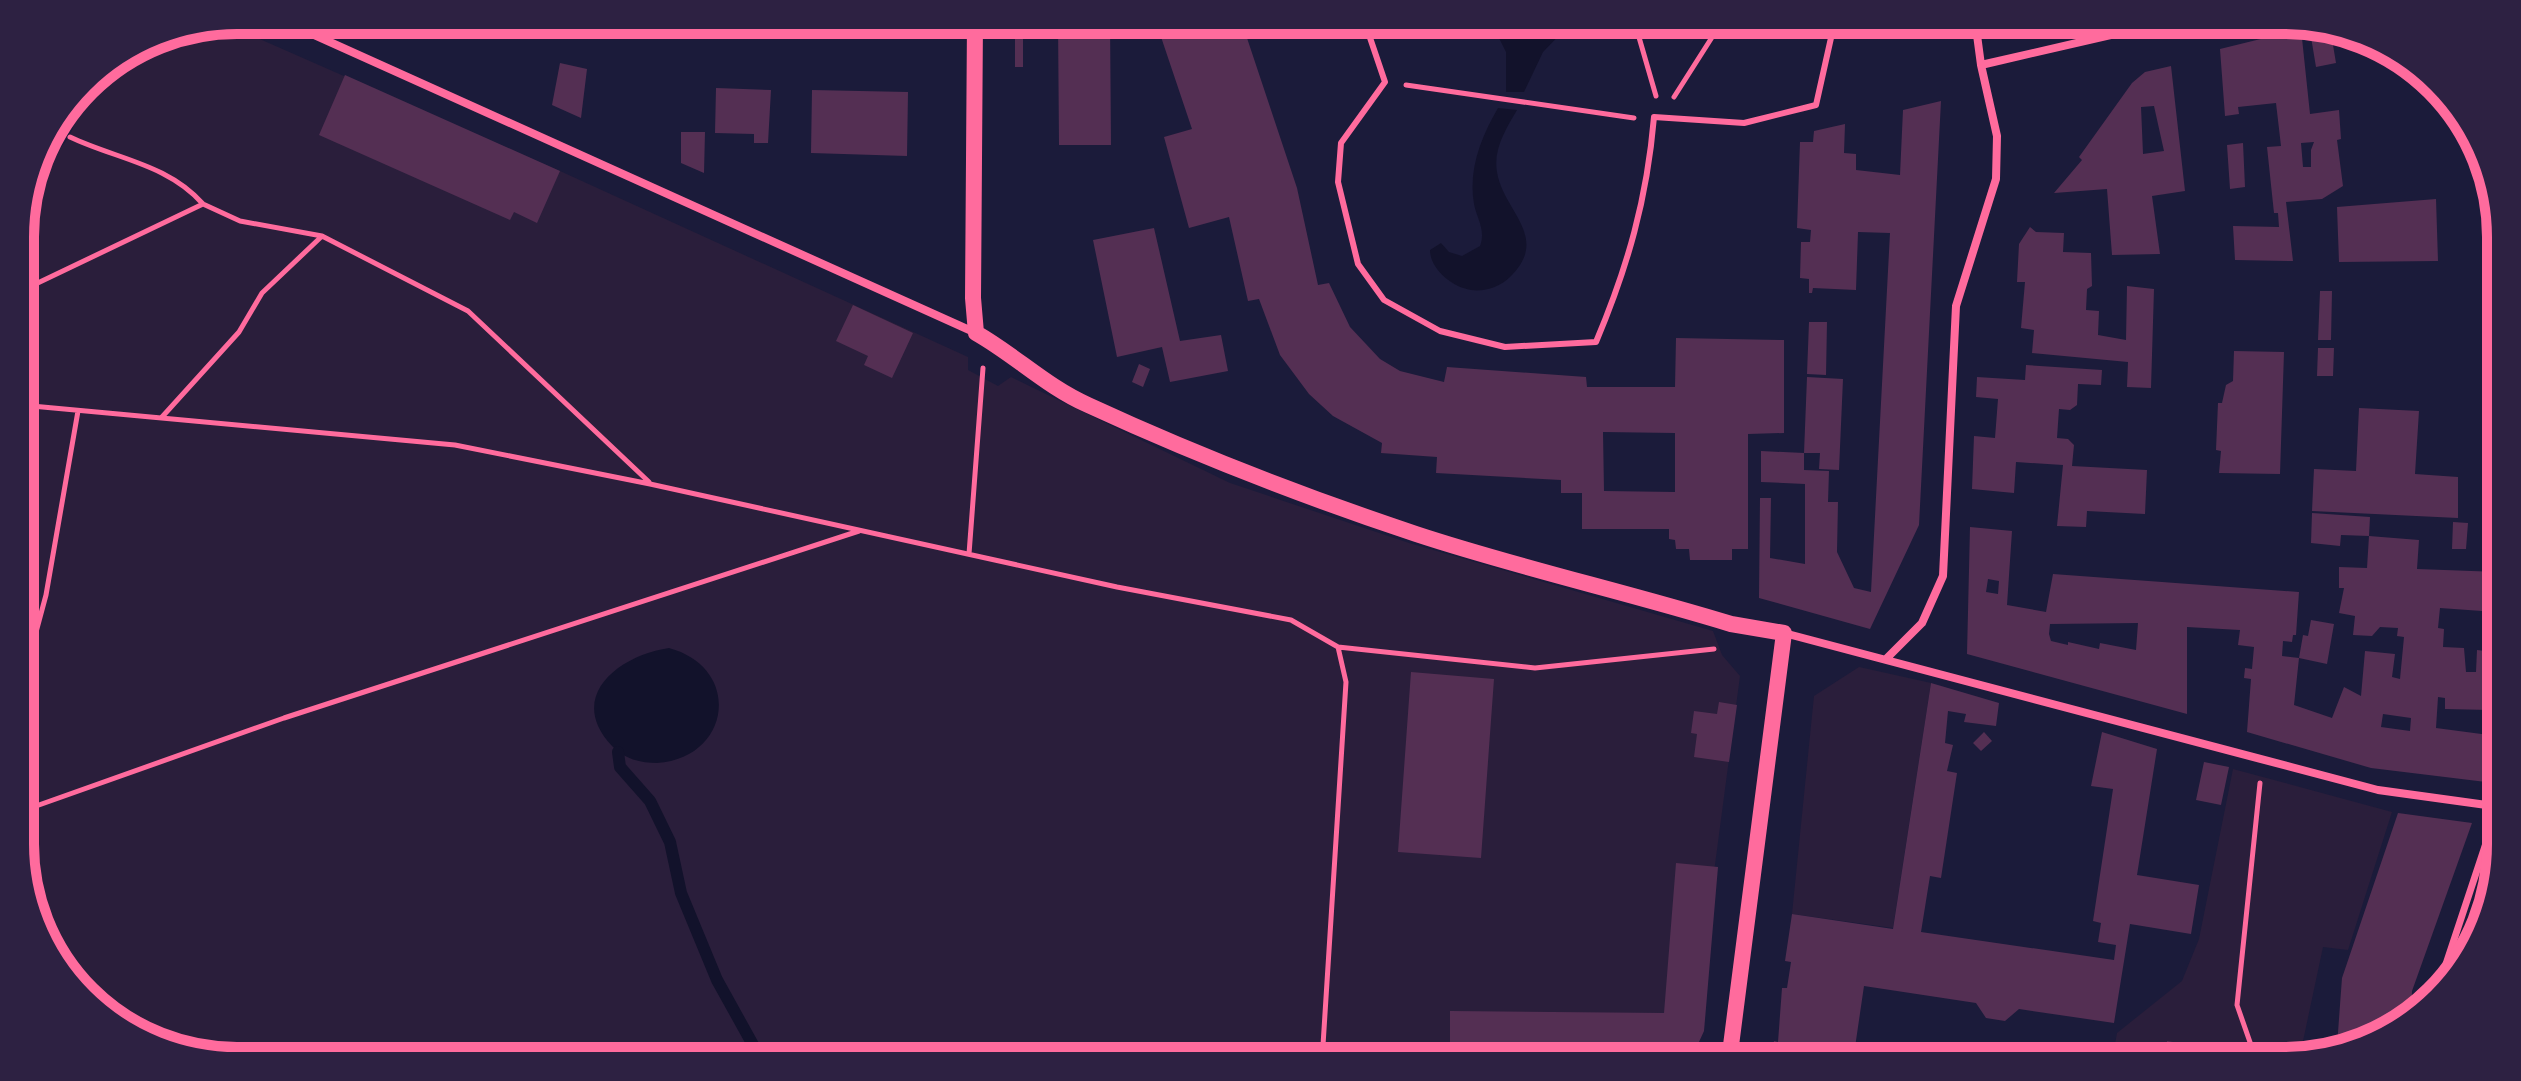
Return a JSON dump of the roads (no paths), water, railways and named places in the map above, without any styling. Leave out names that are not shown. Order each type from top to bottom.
[{"type":"main road","points":[[975,34],[973,298],[976,333],[1002,347],[1051,386],[1086,405],[1277,483],[1417,534],[1731,624],[1784,633],[1731,1047]]},
{"type":"street","points":[[312,34],[976,333]]},
{"type":"street","points":[[1886,659],[1922,623],[1943,576],[1956,306],[1996,179],[1997,136],[1977,34]]},
{"type":"street","points":[[1981,65],[2115,34]]},
{"type":"street","points":[[1784,633],[2378,790],[2487,805]]},
{"type":"street","points":[[2445,968],[2487,845]]},
{"type":"lane","points":[[1369,34],[1385,82],[1341,143],[1338,182],[1358,264],[1384,300],[1440,331],[1505,347],[1596,342],[1624,276],[1648,180],[1657,114],[1744,123],[1816,105],[1832,34]]},
{"type":"waterway","points":[[618,752],[620,767],[650,801],[670,842],[681,893],[717,980],[754,1047]]}]
